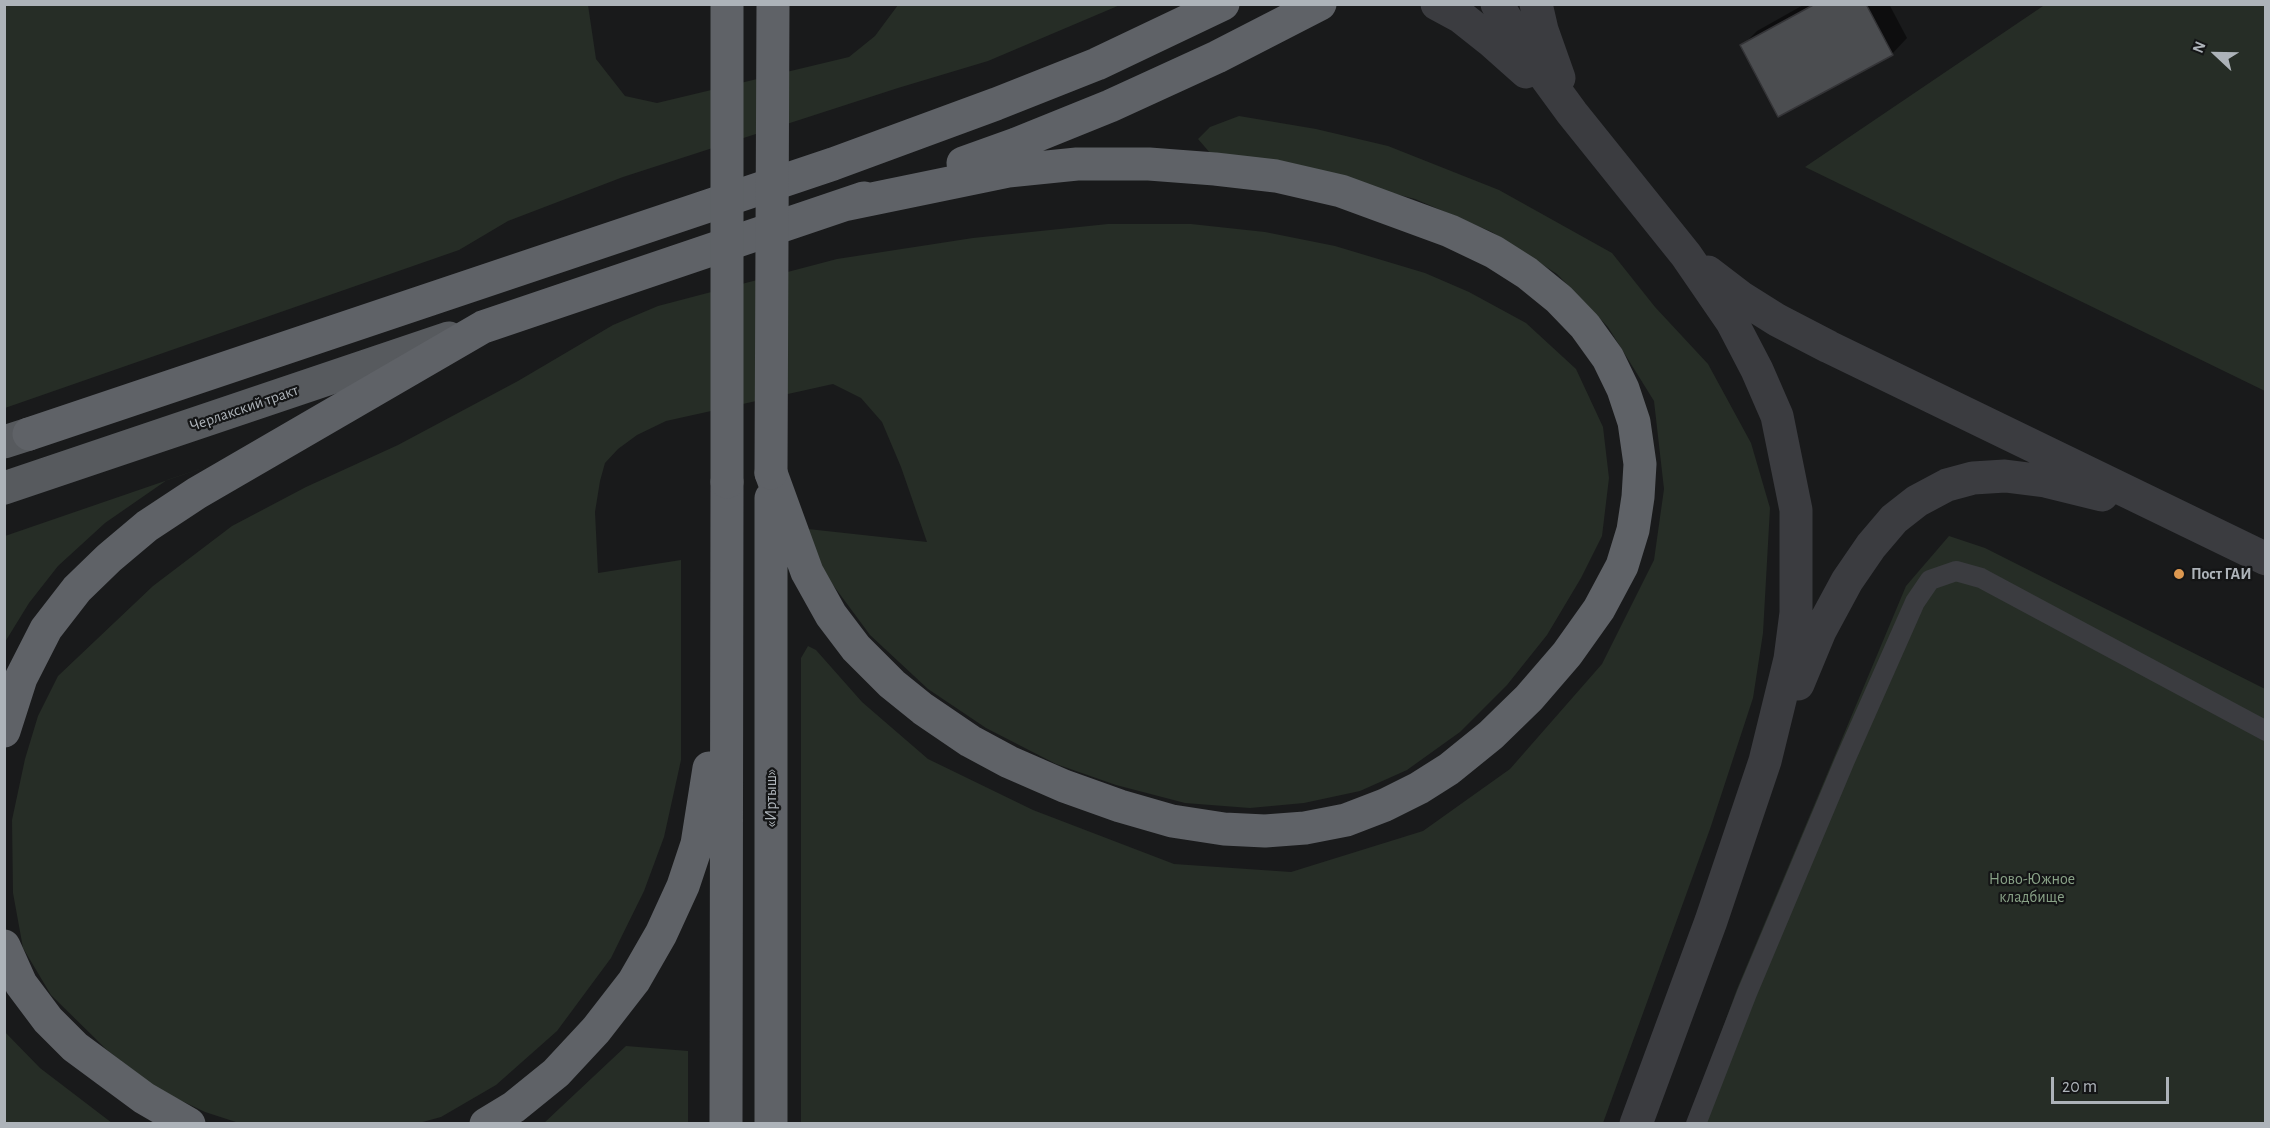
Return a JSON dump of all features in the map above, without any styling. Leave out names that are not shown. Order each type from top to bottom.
[{"type":"highway","points":[[726,1124],[727,4]]},
{"type":"highway","name":"«Иртыш»","points":[[771,1124],[773,4]]},
{"type":"highway","points":[[13,437],[833,164],[1097,64],[1223,4]]},
{"type":"highway","points":[[4,731],[21,678],[46,629],[77,589],[108,558],[147,526],[197,493],[483,327],[1016,144],[1110,106],[1217,57],[1321,5]]},
{"type":"highway","points":[[771,473],[807,572],[831,615],[856,648],[892,684],[923,709],[970,741],[1009,762],[1065,786],[1161,818],[1224,829],[1265,831],[1305,828],[1346,820],[1385,805],[1419,788],[1449,768],[1491,735],[1529,698],[1567,654],[1599,609],[1622,566],[1633,530],[1640,464],[1634,422],[1623,389],[1608,357],[1559,299],[1527,273],[1494,252],[1450,231],[1341,190],[1276,176],[1149,164],[1077,164],[1008,171],[843,205]]},
{"type":"highway","points":[[486,1124],[514,1107],[564,1064],[596,1030],[634,981],[662,934],[698,844],[707,790],[726,614]]},
{"type":"highway","points":[[4,946],[21,984],[48,1020],[75,1047],[144,1098],[189,1124]]},
{"type":"main road","name":"Черлакский тракт","points":[[4,488],[483,327]]},
{"type":"street","points":[[1437,4],[1461,17],[1490,40],[1572,113]]},
{"type":"street","points":[[1497,4],[1520,42],[1572,113],[1686,255],[1732,322],[1773,406],[1796,510],[1796,614],[1790,659],[1765,761],[1712,921],[1636,1124]]},
{"type":"street","points":[[1536,4],[1542,30],[1572,113]]},
{"type":"street","points":[[1686,255],[1742,298],[1787,325],[2265,559]]},
{"type":"street","points":[[1765,761],[1820,632],[1847,581],[1886,528],[1917,501],[1947,485],[1973,478],[2005,476],[2045,481],[2087,490],[2195,525]]},
{"type":"lane","points":[[1696,1124],[1752,982],[1850,749],[1915,602],[1930,580],[1956,571],[1981,578],[2265,731]]},
{"type":"green space","points":[[2046,4],[2265,5],[2265,391],[1805,167]]},
{"type":"green space","points":[[4,5],[588,5],[596,59],[625,96],[657,103],[849,57],[875,36],[898,5],[1120,5],[988,61],[623,177],[508,221],[459,250],[5,408]]},
{"type":"green space","points":[[1239,116],[1316,129],[1388,146],[1499,190],[1612,253],[1655,307],[1708,364],[1751,443],[1770,508],[1763,633],[1753,698],[1710,829],[1603,1123],[801,1124],[801,658],[808,646],[816,650],[862,702],[928,759],[1033,810],[1174,864],[1291,872],[1423,831],[1510,769],[1602,664],[1654,560],[1664,489],[1654,401],[1608,327],[1557,274],[1492,232],[1415,199],[1299,169],[1211,154],[1198,139],[1210,127]]},
{"type":"green space","points":[[1108,224],[1191,224],[1265,232],[1335,246],[1425,273],[1469,292],[1526,323],[1576,369],[1603,427],[1609,478],[1602,536],[1581,578],[1547,635],[1507,685],[1460,732],[1407,770],[1360,791],[1304,803],[1250,808],[1185,803],[1116,785],[1056,764],[986,728],[928,689],[870,635],[819,566],[808,529],[927,542],[901,467],[882,422],[861,398],[833,384],[666,421],[637,435],[618,449],[605,463],[595,512],[598,573],[681,560],[681,760],[664,837],[644,891],[611,958],[557,1031],[496,1085],[441,1117],[419,1123],[239,1123],[205,1112],[159,1090],[107,1050],[51,995],[23,948],[13,893],[12,820],[25,759],[38,716],[58,676],[153,586],[232,526],[306,487],[398,445],[518,381],[613,325],[658,306],[837,259],[973,238]]},
{"type":"green space","points":[[166,481],[105,523],[58,566],[29,603],[5,642],[5,536]]},
{"type":"green space","name":"Ново-Южное кладбище","points":[[1949,536],[1985,548],[2265,689],[2265,1123],[1688,1124],[1737,989],[1906,586]]},
{"type":"green space","points":[[4,1031],[40,1068],[112,1123],[5,1123]]},
{"type":"green space","points":[[626,1046],[688,1051],[688,1123],[544,1123]]},
{"type":"building","points":[[1815,4],[1866,4],[1893,55],[1778,117],[1740,45]]},
{"type":"place","name":"Пост ГАИ","points":[[2179,574]]}]
